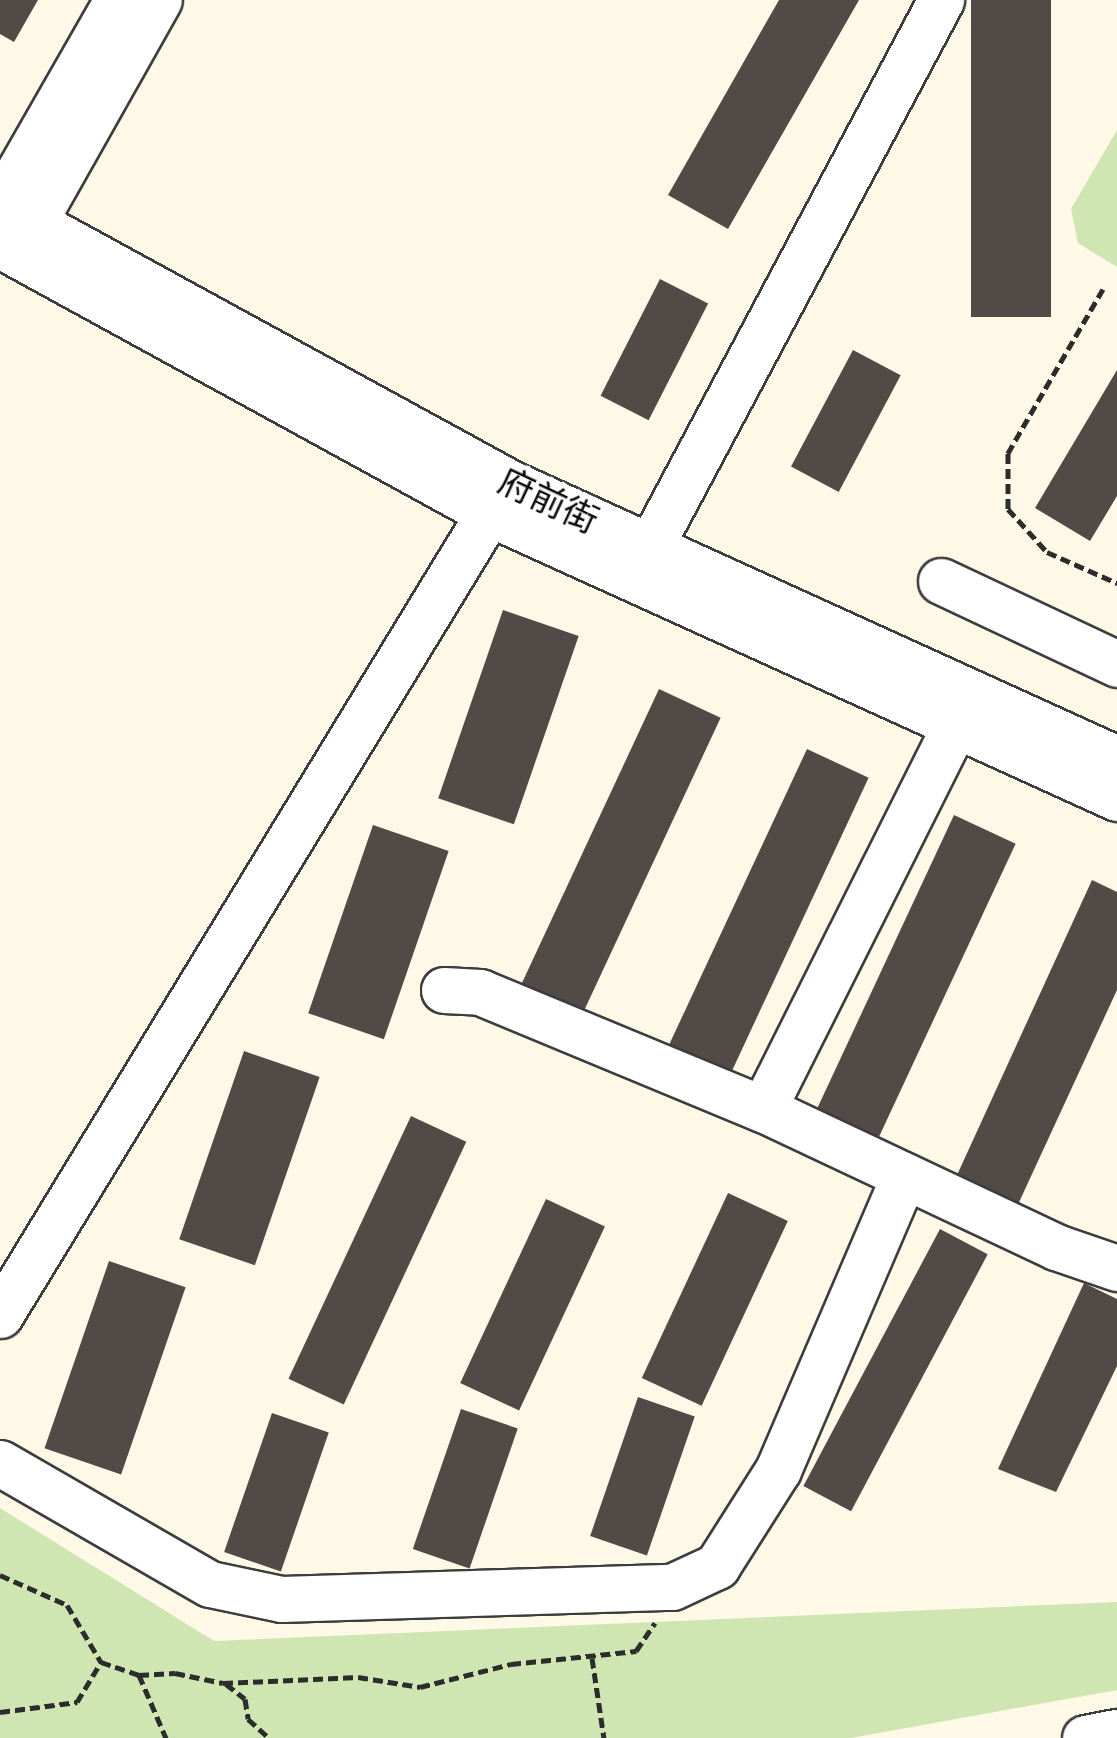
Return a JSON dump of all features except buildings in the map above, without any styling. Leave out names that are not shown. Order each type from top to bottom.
[{"type":"street","points":[[12,232],[117,0]]},
{"type":"street","points":[[12,232],[159,0]]},
{"type":"street","points":[[650,547],[941,0]]},
{"type":"street","name":"府前街","points":[[12,232],[489,513],[1117,798]]},
{"type":"street","name":"府前街","points":[[12,232],[650,547],[1117,759]]},
{"type":"street","points":[[0,1316],[489,513]]},
{"type":"street","points":[[940,581],[1117,664]]},
{"type":"street","points":[[763,1109],[955,724]]},
{"type":"street","points":[[444,990],[480,992],[763,1109],[1056,1248],[1117,1268]]},
{"type":"street","points":[[0,1463],[210,1584],[280,1599],[672,1586],[718,1566],[778,1470],[904,1176]]},
{"type":"street","points":[[1085,1738],[1117,1732]]},
{"type":"path","points":[[1103,289],[1008,453],[1008,509],[1047,552],[1117,583]]},
{"type":"path","points":[[0,1575],[66,1605],[100,1662],[139,1675],[175,1673],[224,1682],[358,1677],[420,1687],[511,1664],[636,1651],[672,1586]]},
{"type":"path","points":[[592,1658],[604,1738]]},
{"type":"path","points":[[0,1712],[77,1702],[100,1662]]},
{"type":"path","points":[[139,1675],[166,1738]]},
{"type":"path","points":[[224,1682],[245,1699],[248,1718],[269,1738]]},
{"type":"green space","points":[[1117,130],[1117,267],[1078,243],[1071,209]]},
{"type":"green space","points":[[0,1508],[214,1641],[1117,1602],[1117,1690],[851,1738],[0,1738]]}]
